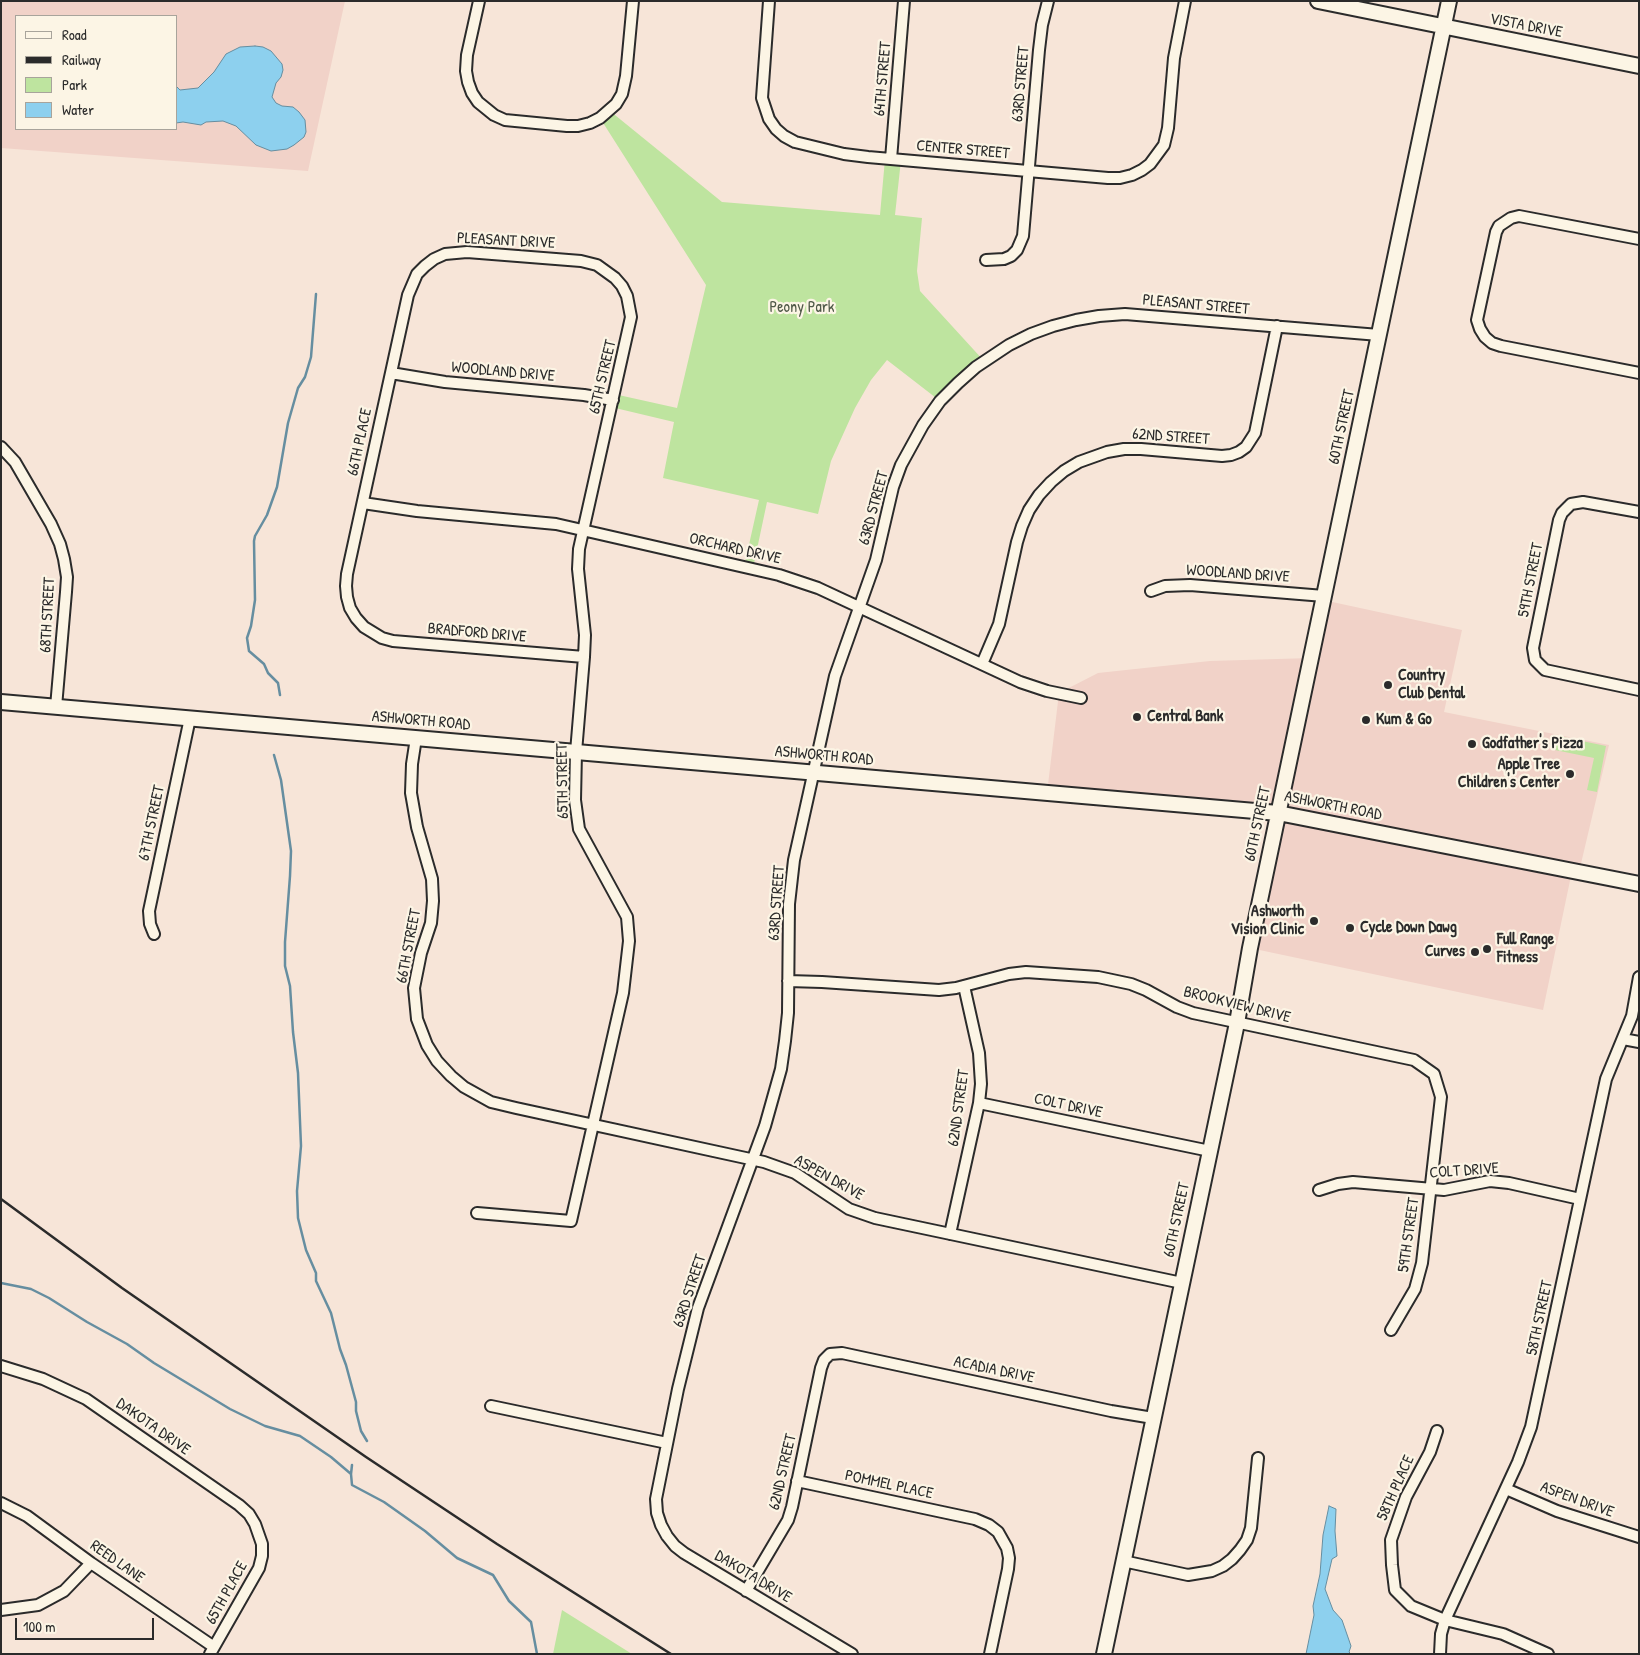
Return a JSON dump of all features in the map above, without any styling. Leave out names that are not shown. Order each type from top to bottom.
[{"type":"main road","name":"VISTA DRIVE","points":[[1318,1],[1639,66]]},
{"type":"main road","name":"60TH STREET","points":[[1104,1654],[1449,1]]},
{"type":"main road","name":"ASHWORTH ROAD","points":[[1,702],[1278,813],[1639,884]]},
{"type":"street","points":[[479,1],[467,55],[466,71],[470,88],[478,102],[494,115],[505,120],[578,126],[590,123],[610,111],[622,94],[625,84],[633,1]]},
{"type":"street","name":"CENTER STREET","points":[[769,1],[762,87],[764,109],[768,119],[776,129],[795,142],[844,154],[1108,178],[1120,178],[1142,170],[1150,164],[1164,145],[1168,128],[1174,58],[1185,1]]},
{"type":"street","name":"64TH STREET","points":[[891,159],[904,1]]},
{"type":"street","name":"63RD STREET","points":[[986,260],[1004,259],[1011,256],[1021,244],[1038,50],[1048,1]]},
{"type":"street","points":[[1639,239],[1519,216],[1506,220],[1496,232],[1477,320],[1485,337],[1501,346],[1639,373]]},
{"type":"street","name":"PLEASANT DRIVE","points":[[432,260],[445,254],[462,252],[581,261]]},
{"type":"street","name":"66TH PLACE","points":[[370,632],[356,618],[350,608],[346,586],[411,285],[417,274],[432,260]]},
{"type":"street","name":"65TH STREET","points":[[477,1213],[571,1221],[623,993],[629,941],[627,918],[579,829],[575,800],[576,752],[585,635],[578,569],[579,549],[630,329],[630,307],[627,296],[615,278],[597,266],[581,261]]},
{"type":"street","name":"PLEASANT STREET","points":[[1015,342],[1053,326],[1076,320],[1116,315],[1149,315],[1379,335]]},
{"type":"street","name":"62ND STREET","points":[[982,664],[1000,624],[1022,526],[1039,495],[1064,471],[1079,462],[1107,452],[1124,449],[1142,449],[1222,456],[1239,452],[1246,447],[1255,433],[1278,326]]},
{"type":"street","name":"63RD STREET","points":[[657,1510],[657,1488],[698,1308],[765,1126],[781,1069],[785,1041],[791,883],[835,676],[876,560],[893,487],[901,465],[915,438],[936,406],[958,382],[984,361],[1015,342]]},
{"type":"street","name":"WOODLAND DRIVE","points":[[391,373],[445,382],[560,392],[613,400]]},
{"type":"street","name":"68TH STREET","points":[[3,449],[18,468],[51,524],[64,559],[67,576],[56,707]]},
{"type":"street","name":"59TH STREET","points":[[1639,512],[1586,502],[1571,504],[1562,513],[1559,520],[1533,653],[1540,666],[1552,672],[1639,690]]},
{"type":"street","name":"ORCHARD DRIVE","points":[[363,503],[417,511],[556,524],[793,578],[1035,688],[1081,698]]},
{"type":"street","name":"WOODLAND DRIVE","points":[[1150,591],[1165,586],[1190,585],[1324,596]]},
{"type":"street","name":"BRADFORD DRIVE","points":[[370,632],[393,641],[584,657]]},
{"type":"street","name":"67TH STREET","points":[[154,934],[150,924],[149,911],[190,718]]},
{"type":"street","name":"66TH STREET","points":[[416,738],[412,764],[411,793],[417,827],[432,879],[433,900],[431,923],[421,953],[414,988],[417,1019],[427,1045],[437,1061],[464,1087]]},
{"type":"street","name":"BROOKVIEW DRIVE","points":[[788,981],[840,982],[939,990],[1026,972],[1098,977],[1131,984],[1193,1013],[1414,1060],[1434,1074],[1440,1097],[1439,1108]]},
{"type":"street","name":"58TH STREET","points":[[1440,1654],[1441,1634],[1445,1620],[1506,1490],[1533,1419],[1606,1079],[1632,1016],[1639,977]]},
{"type":"street","name":"62ND STREET","points":[[950,1234],[979,1103],[981,1084],[981,1067],[964,986]]},
{"type":"street","points":[[1623,1039],[1639,1042]]},
{"type":"street","name":"ASPEN DRIVE","points":[[464,1087],[491,1102],[752,1160],[796,1173],[849,1208],[875,1218],[1182,1283]]},
{"type":"street","name":"COLT DRIVE","points":[[979,1103],[1210,1151]]},
{"type":"street","name":"59TH STREET","points":[[1391,1330],[1415,1289],[1422,1263],[1439,1108]]},
{"type":"street","name":"COLT DRIVE","points":[[1319,1190],[1338,1184],[1354,1182],[1444,1190],[1490,1182],[1509,1183],[1580,1199]]},
{"type":"street","name":"ACADIA DRIVE","points":[[830,1354],[842,1353],[1111,1411],[1153,1418]]},
{"type":"street","name":"62ND STREET","points":[[746,1591],[788,1520],[824,1360],[830,1354]]},
{"type":"street","name":"DAKOTA DRIVE","points":[[1,1366],[44,1379],[65,1388],[99,1408],[241,1507],[249,1514],[255,1524],[262,1544]]},
{"type":"street","points":[[490,1406],[667,1443]]},
{"type":"street","name":"58TH PLACE","points":[[1437,1431],[1430,1452],[1406,1496],[1391,1540],[1395,1590],[1411,1606],[1445,1620],[1503,1634],[1548,1654]]},
{"type":"street","points":[[1123,1561],[1188,1575],[1212,1571],[1223,1566],[1244,1545],[1252,1528],[1258,1458]]},
{"type":"street","name":"POMMEL PLACE","points":[[797,1481],[975,1519],[990,1525],[998,1532],[1007,1548],[1009,1558],[990,1654]]},
{"type":"street","name":"ASPEN DRIVE","points":[[1506,1490],[1557,1511],[1639,1537]]},
{"type":"street","name":"REED LANE","points":[[1,1503],[27,1516],[212,1650]]},
{"type":"street","name":"DAKOTA DRIVE","points":[[657,1510],[661,1525],[667,1536],[684,1554],[852,1654]]},
{"type":"street","name":"65TH PLACE","points":[[212,1650],[257,1573],[262,1556],[262,1544]]},
{"type":"street","points":[[1,1610],[38,1604],[64,1590],[91,1563]]},
{"type":"shaded area","points":[[1,1],[345,1],[308,171],[1,148]]},
{"type":"shaded area","points":[[1323,600],[1462,630],[1444,712],[1609,745],[1579,872],[1572,871],[1543,1010],[1250,948],[1278,813],[1047,793],[1059,693],[1098,673],[1210,661],[1311,658]]},
{"type":"green space","name":"Peony Park","points":[[610,111],[722,202],[880,215],[885,159],[901,160],[895,215],[922,218],[917,271],[920,291],[984,361],[940,401],[887,360],[871,380],[855,408],[831,461],[818,514],[767,502],[753,568],[744,567],[759,500],[663,478],[674,422],[611,407],[614,394],[677,408],[706,285],[600,118]]},
{"type":"green space","points":[[1558,736],[1606,746],[1597,792],[1587,790],[1594,758],[1555,750]]},
{"type":"green space","points":[[562,1610],[632,1654],[553,1654]]},
{"type":"water","points":[[240,47],[263,47],[271,51],[282,64],[281,77],[276,83],[272,97],[276,103],[282,106],[293,107],[299,112],[305,120],[306,132],[304,137],[287,149],[271,151],[256,145],[236,126],[223,121],[206,122],[201,125],[178,123],[178,88],[180,90],[198,88],[214,72],[226,54]]},
{"type":"water","points":[[1329,1506],[1336,1509],[1337,1556],[1332,1559],[1325,1589],[1333,1610],[1342,1620],[1351,1646],[1349,1652],[1351,1654],[1306,1654],[1314,1615],[1313,1606],[1320,1574],[1323,1535]]},
{"type":"waterway","points":[[280,695],[278,683],[268,673],[264,664],[249,651],[247,638],[255,600],[254,541],[267,515],[277,487],[288,423],[298,388],[305,377],[311,357],[316,294]]},
{"type":"waterway","points":[[274,755],[281,780],[291,851],[285,966],[290,986],[298,1073],[301,1146],[297,1191],[298,1218],[306,1250],[316,1273],[316,1281],[331,1313],[356,1402],[356,1411],[361,1431],[367,1441]]},
{"type":"waterway","points":[[1,1283],[31,1289],[49,1298],[127,1344],[154,1363],[230,1409],[265,1426],[300,1436],[331,1457],[351,1474]]},
{"type":"waterway","points":[[352,1465],[352,1485],[384,1502],[425,1531],[457,1558],[493,1575],[509,1601],[531,1622],[537,1654]]},
{"type":"railway","points":[[1,1199],[122,1288],[366,1457],[497,1544],[671,1654]]},
{"type":"place","name":"Country Club Dental","points":[[1388,685]]},
{"type":"place","name":"Central Bank","points":[[1137,717]]},
{"type":"place","name":"Kum & Go","points":[[1366,720]]},
{"type":"place","name":"Godfather's Pizza","points":[[1472,744]]},
{"type":"place","name":"Apple Tree Children's Center","points":[[1570,774]]},
{"type":"place","name":"Ashworth Vision Clinic","points":[[1314,921]]},
{"type":"place","name":"Cycle Down Dawg","points":[[1350,928]]},
{"type":"place","name":"Full Range Fitness","points":[[1487,949]]},
{"type":"place","name":"Curves","points":[[1475,952]]}]
